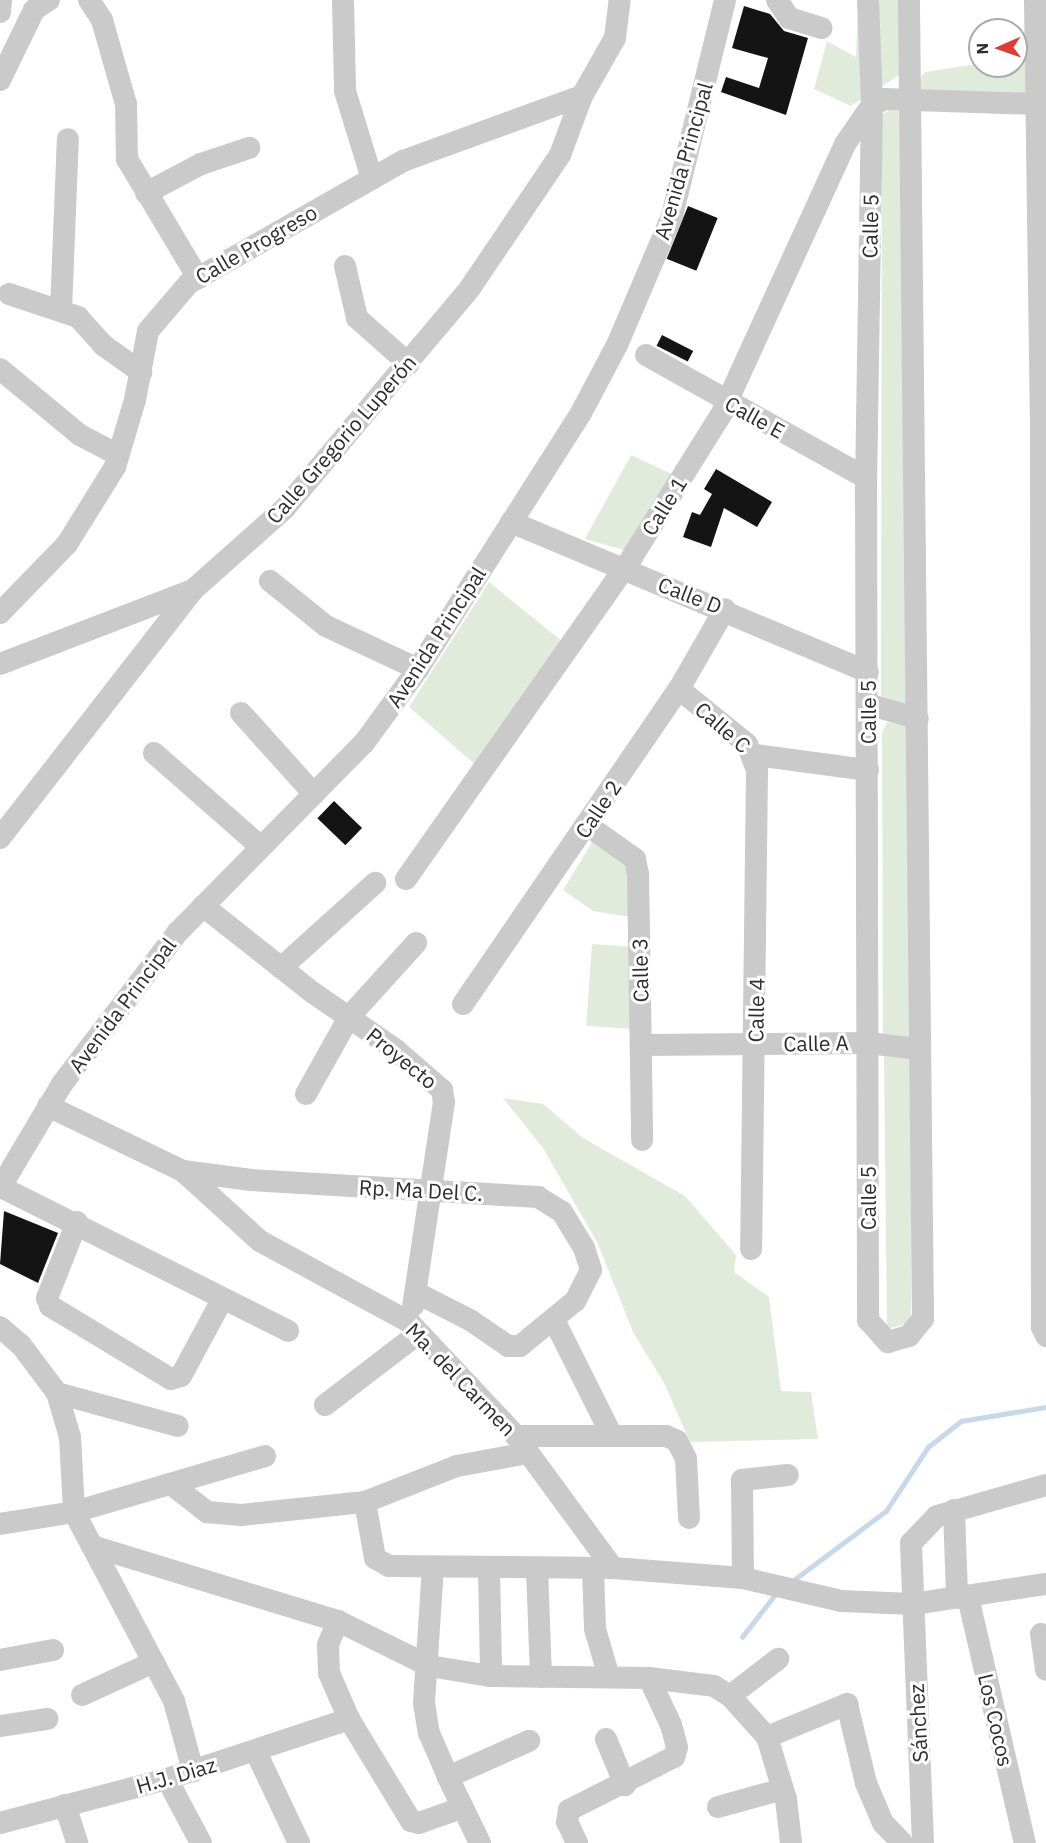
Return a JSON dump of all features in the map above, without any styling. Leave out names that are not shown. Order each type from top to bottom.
[{"type":"street","points":[[0,12],[1,0]]},
{"type":"street","points":[[0,80],[34,10],[49,0]]},
{"type":"street","points":[[90,0],[102,21],[126,104],[127,159],[198,278]]},
{"type":"street","points":[[343,0],[345,91],[372,179]]},
{"type":"street","name":"Calle Gregorio Luperón","points":[[0,838],[193,590],[285,508],[470,288],[560,155],[582,96],[615,38],[620,0]]},
{"type":"street","name":"Avenida Principal","points":[[0,1188],[48,1106],[178,932],[364,743],[418,669],[580,413],[617,345],[672,216],[725,0]]},
{"type":"street","points":[[777,0],[789,18],[820,28]]},
{"type":"street","name":"Calle 5","points":[[868,0],[872,105],[866,478],[868,1320],[888,1342],[909,1336],[923,1319],[918,1049]]},
{"type":"street","points":[[909,0],[918,720],[918,1049]]},
{"type":"street","points":[[1035,0],[1044,416],[1046,1336]]},
{"type":"street","name":"Calle Progreso","points":[[0,613],[67,544],[118,455],[141,372],[148,331],[198,278],[403,161],[582,96]]},
{"type":"street","points":[[872,105],[885,99],[1036,104]]},
{"type":"street","name":"Calle 1","points":[[406,879],[621,569],[727,402],[844,144],[872,105]]},
{"type":"street","points":[[61,310],[68,139]]},
{"type":"street","points":[[146,193],[201,164],[249,148]]},
{"type":"street","points":[[345,266],[357,318],[409,363]]},
{"type":"street","points":[[9,294],[78,317],[103,345],[141,372]]},
{"type":"street","name":"Calle E","points":[[646,354],[727,402],[866,478]]},
{"type":"street","points":[[0,369],[80,435],[118,455]]},
{"type":"street","name":"Calle D","points":[[511,522],[621,569],[725,609],[868,672]]},
{"type":"street","points":[[270,580],[326,626],[418,669]]},
{"type":"street","points":[[0,664],[193,590]]},
{"type":"street","name":"Calle 2","points":[[462,1004],[679,689],[725,609]]},
{"type":"street","name":"Calle C","points":[[679,689],[756,763]]},
{"type":"street","points":[[868,704],[918,720]]},
{"type":"street","points":[[241,713],[314,794]]},
{"type":"street","points":[[154,753],[261,847]]},
{"type":"street","points":[[756,763],[868,770]]},
{"type":"street","name":"Calle 4","points":[[751,1249],[755,1044],[756,763]]},
{"type":"street","name":"Calle 3","points":[[587,825],[634,858],[642,1045],[642,1140]]},
{"type":"street","points":[[281,968],[375,883]]},
{"type":"street","name":"Proyecto","points":[[203,906],[281,968],[422,1070],[442,1090],[432,1191],[414,1327]]},
{"type":"street","points":[[306,1094],[349,1017],[416,943]]},
{"type":"street","name":"Calle A","points":[[642,1045],[868,1043],[918,1049]]},
{"type":"street","points":[[48,1106],[183,1171]]},
{"type":"street","name":"Rp. Ma Del C.","points":[[183,1171],[212,1176],[538,1197],[562,1212],[584,1248],[591,1270],[575,1301],[555,1322]]},
{"type":"street","name":"Ma. del Carmen","points":[[183,1171],[260,1241],[414,1327],[522,1444],[603,1568]]},
{"type":"street","points":[[0,1188],[77,1222],[222,1300],[288,1331]]},
{"type":"street","points":[[77,1222],[48,1302],[171,1379],[181,1376],[222,1300]]},
{"type":"street","points":[[417,1293],[471,1320],[508,1346],[520,1346],[555,1322],[612,1436]]},
{"type":"street","points":[[0,1327],[21,1345],[57,1393],[70,1437],[74,1512],[154,1662],[179,1715],[193,1771]]},
{"type":"street","points":[[325,1405],[414,1327]]},
{"type":"street","points":[[57,1393],[178,1426]]},
{"type":"street","points":[[171,1484],[199,1508],[217,1514],[365,1502],[457,1466],[522,1444],[612,1436],[666,1436],[683,1447],[689,1518]]},
{"type":"street","points":[[0,1524],[74,1512],[265,1456]]},
{"type":"street","points":[[754,1580],[742,1480],[788,1475]]},
{"type":"street","name":"Sánchez","points":[[923,1843],[911,1543],[937,1516],[1046,1485]]},
{"type":"street","points":[[365,1502],[375,1558],[389,1566],[603,1568],[754,1580],[800,1594],[913,1604],[1046,1584]]},
{"type":"street","name":"Los Cocos","points":[[954,1510],[963,1598],[1025,1843]]},
{"type":"street","points":[[92,1546],[338,1621],[429,1666],[491,1676],[684,1679],[730,1696],[766,1737],[783,1789],[791,1843]]},
{"type":"street","points":[[433,1567],[425,1718],[461,1808],[480,1843]]},
{"type":"street","points":[[489,1567],[491,1676]]},
{"type":"street","points":[[537,1568],[541,1677]]},
{"type":"street","points":[[603,1568],[595,1629],[609,1677]]},
{"type":"street","points":[[338,1621],[328,1644],[329,1672],[348,1719],[411,1821],[419,1823],[461,1808]]},
{"type":"street","points":[[1041,1634],[1046,1670]]},
{"type":"street","points":[[0,1660],[53,1650]]},
{"type":"street","points":[[730,1696],[778,1659]]},
{"type":"street","points":[[81,1695],[154,1662]]},
{"type":"street","points":[[578,1843],[567,1822],[569,1810],[625,1785],[674,1757],[677,1747],[649,1678]]},
{"type":"street","points":[[766,1737],[847,1704],[866,1783],[883,1823],[902,1843]]},
{"type":"street","points":[[0,1726],[47,1719]]},
{"type":"street","name":"H.J. Diaz","points":[[0,1823],[167,1779],[256,1752],[348,1719]]},
{"type":"street","points":[[606,1739],[625,1785]]},
{"type":"street","points":[[448,1777],[529,1741]]},
{"type":"street","points":[[256,1752],[299,1843]]},
{"type":"street","points":[[167,1779],[201,1843]]},
{"type":"street","points":[[718,1807],[783,1789]]},
{"type":"street","points":[[65,1805],[77,1843]]},
{"type":"green space","points":[[858,0],[920,0],[904,72],[851,106],[814,89],[827,41],[856,57]]},
{"type":"green space","points":[[1028,31],[1031,31],[1032,99],[923,96],[917,83],[925,72],[968,65],[968,78],[1028,78]]},
{"type":"green space","points":[[890,109],[911,114],[912,707],[881,696],[882,115]]},
{"type":"green space","points":[[631,455],[674,475],[627,551],[585,539]]},
{"type":"green space","points":[[489,582],[563,642],[478,767],[409,707]]},
{"type":"green space","points":[[887,722],[906,727],[918,1041],[883,1037],[882,733]]},
{"type":"green space","points":[[596,836],[634,860],[636,918],[593,911],[563,890]]},
{"type":"green space","points":[[592,944],[639,947],[633,1029],[586,1026]]},
{"type":"green space","points":[[884,1054],[912,1059],[911,1323],[878,1331],[887,1328]]},
{"type":"green space","points":[[503,1098],[543,1104],[583,1138],[685,1196],[736,1255],[734,1272],[769,1297],[781,1391],[811,1392],[818,1439],[690,1442],[664,1383],[633,1332],[598,1244],[543,1148]]},
{"type":"building","points":[[744,6],[770,14],[784,31],[808,38],[786,115],[721,92],[726,77],[759,88],[768,58],[732,48]]},
{"type":"building","points":[[688,206],[718,218],[696,271],[667,259]]},
{"type":"building","points":[[662,335],[693,351],[688,362],[657,346]]},
{"type":"building","points":[[716,469],[772,502],[757,527],[724,508],[711,547],[683,537],[692,512],[700,515],[712,494],[704,489]]},
{"type":"building","points":[[334,801],[362,828],[345,845],[317,818]]},
{"type":"building","points":[[4,1211],[58,1233],[38,1283],[0,1264]]},
{"type":"waterway","points":[[791,1582],[886,1511],[928,1447],[961,1421],[1046,1407]]},
{"type":"waterway","points":[[742,1637],[777,1592]]}]
